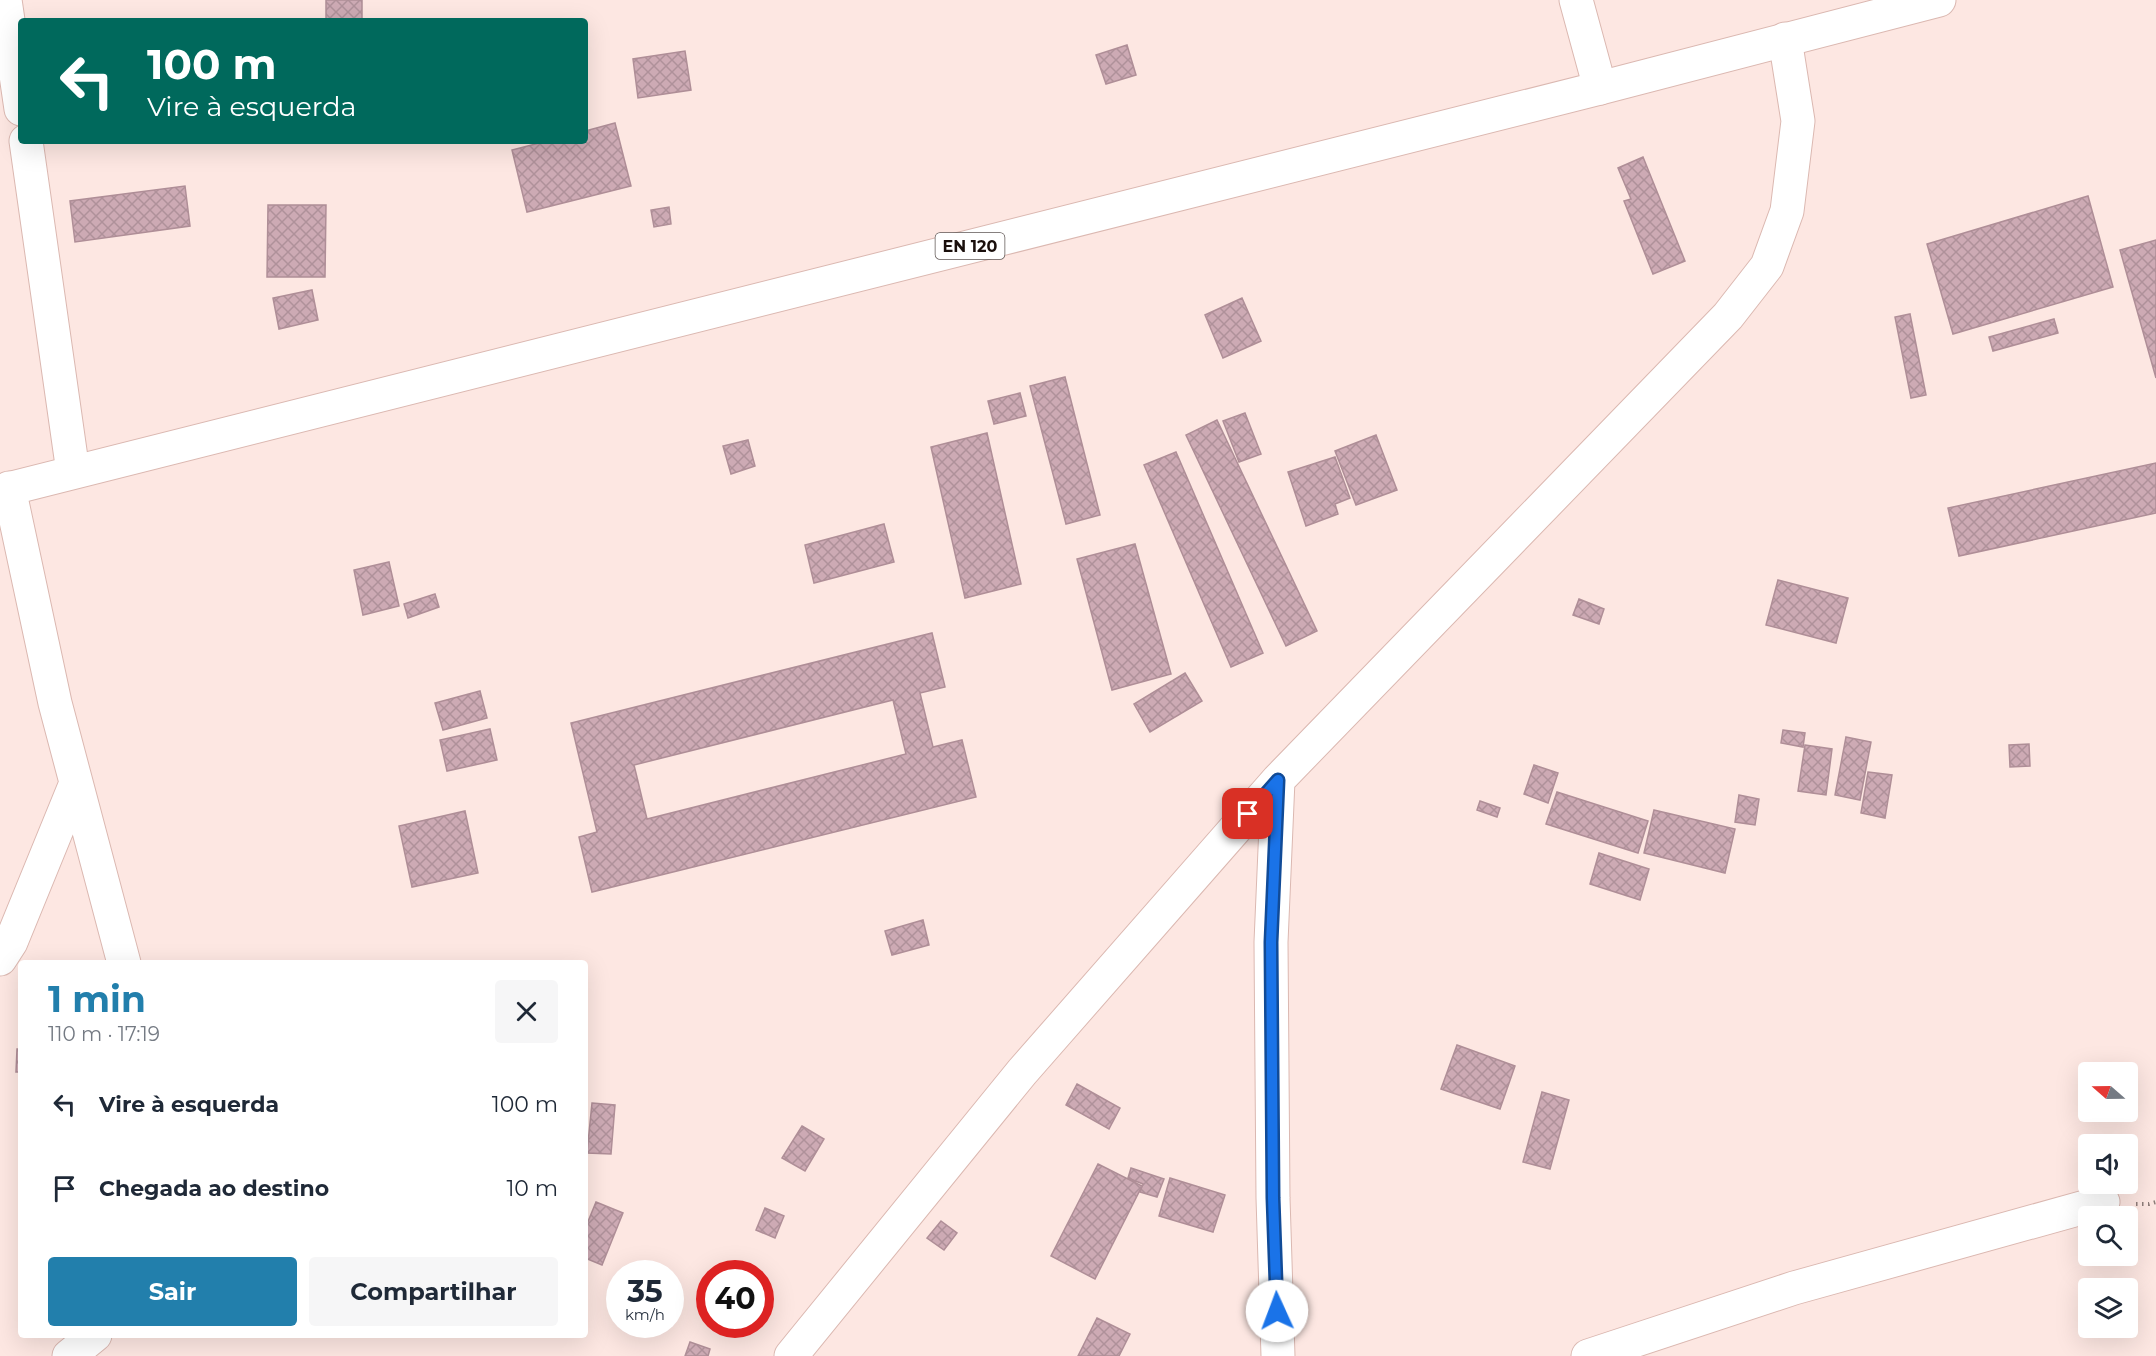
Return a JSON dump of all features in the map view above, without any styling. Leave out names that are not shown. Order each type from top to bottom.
[{"type":"street","points":[[5,0],[18,89]]},
{"type":"street","points":[[1575,0],[1600,88]]},
{"type":"street","name":"EN 120","points":[[5,489],[1600,88],[1939,0]]},
{"type":"street","points":[[798,1353],[1022,1072],[1278,780],[1728,316],[1767,266],[1787,211],[1798,121],[1785,39]]},
{"type":"street","points":[[26,144],[73,472]]},
{"type":"street","points":[[5,489],[55,703],[123,960]]},
{"type":"street","points":[[1278,780],[1271,942],[1273,1198],[1278,1356]]},
{"type":"street","points":[[0,959],[11,942],[76,783]]},
{"type":"street","points":[[1588,1356],[1794,1288],[2103,1202]]},
{"type":"street","points":[[69,1356],[91,1338]]},
{"type":"building","points":[[326,0],[362,0],[362,18],[326,18]]},
{"type":"building","points":[[1127,45],[1136,75],[1106,84],[1096,55]]},
{"type":"building","points":[[685,51],[691,90],[638,98],[633,59]]},
{"type":"building","points":[[615,123],[631,186],[527,212],[512,150],[535,144],[588,144],[588,130]]},
{"type":"building","points":[[1643,157],[1685,261],[1653,274],[1624,201],[1631,199],[1618,168]]},
{"type":"building","points":[[185,186],[190,226],[75,242],[70,201]]},
{"type":"building","points":[[2088,196],[2113,287],[1953,334],[1927,244]]},
{"type":"building","points":[[268,205],[326,205],[325,277],[267,277]]},
{"type":"building","points":[[669,207],[671,224],[654,227],[651,210]]},
{"type":"building","points":[[2156,240],[2156,378],[2120,250]]},
{"type":"building","points":[[312,290],[318,320],[279,329],[273,298]]},
{"type":"building","points":[[1242,298],[1261,341],[1223,358],[1205,315]]},
{"type":"building","points":[[1910,314],[1926,395],[1911,398],[1895,317]]},
{"type":"building","points":[[2054,319],[2058,333],[1993,351],[1989,337]]},
{"type":"building","points":[[1065,377],[1100,515],[1066,524],[1030,386]]},
{"type":"building","points":[[1020,393],[1026,416],[994,424],[988,401]]},
{"type":"building","points":[[1245,413],[1261,454],[1239,462],[1223,421]]},
{"type":"building","points":[[1217,420],[1317,631],[1286,646],[1186,435]]},
{"type":"building","points":[[987,433],[1021,584],[965,598],[931,447]]},
{"type":"building","points":[[1376,435],[1397,490],[1356,505],[1335,451]]},
{"type":"building","points":[[748,440],[755,466],[731,474],[723,446]]},
{"type":"building","points":[[1176,452],[1263,653],[1231,667],[1144,465]]},
{"type":"building","points":[[1335,457],[1350,498],[1335,504],[1338,514],[1306,526],[1288,472]]},
{"type":"building","points":[[2156,463],[2156,513],[1959,556],[1948,508]]},
{"type":"building","points":[[884,524],[894,562],[814,583],[805,545]]},
{"type":"building","points":[[1135,544],[1171,674],[1112,690],[1077,559]]},
{"type":"building","points":[[389,562],[399,606],[363,615],[354,570]]},
{"type":"building","points":[[1778,580],[1848,598],[1836,643],[1766,625]]},
{"type":"building","points":[[435,594],[439,607],[408,618],[404,604]]},
{"type":"building","points":[[1579,599],[1604,609],[1599,624],[1573,615]]},
{"type":"building","points":[[932,633],[945,687],[920,693],[933,747],[962,740],[976,797],[592,892],[579,837],[597,832],[571,723]],"holes":[[[893,700],[906,754],[647,819],[634,765]]]},
{"type":"building","points":[[1185,673],[1202,701],[1150,732],[1134,704]]},
{"type":"building","points":[[480,691],[487,718],[443,730],[435,703]]},
{"type":"building","points":[[490,729],[497,760],[447,771],[440,740]]},
{"type":"building","points":[[1783,730],[1805,733],[1803,747],[1781,743]]},
{"type":"building","points":[[1846,737],[1871,742],[1860,800],[1835,795]]},
{"type":"building","points":[[2029,744],[2030,766],[2010,767],[2009,745]]},
{"type":"building","points":[[1805,745],[1832,749],[1826,795],[1798,791]]},
{"type":"building","points":[[1534,765],[1558,773],[1548,803],[1524,794]]},
{"type":"building","points":[[1868,772],[1892,775],[1885,818],[1861,813]]},
{"type":"building","points":[[1557,792],[1648,821],[1638,853],[1546,824]]},
{"type":"building","points":[[1739,795],[1759,799],[1755,825],[1735,822]]},
{"type":"building","points":[[1480,801],[1500,808],[1497,817],[1477,810]]},
{"type":"building","points":[[1654,810],[1735,829],[1725,873],[1644,853]]},
{"type":"building","points":[[465,811],[478,873],[412,887],[399,826]]},
{"type":"building","points":[[1599,853],[1649,869],[1640,900],[1590,884]]},
{"type":"building","points":[[923,920],[929,945],[892,955],[885,931]]},
{"type":"building","points":[[1457,1045],[1515,1066],[1500,1109],[1441,1089]]},
{"type":"building","points":[[17,1049],[18,1049],[18,1072],[16,1072]]},
{"type":"building","points":[[1077,1084],[1120,1108],[1109,1129],[1066,1105]]},
{"type":"building","points":[[1542,1092],[1569,1100],[1550,1169],[1523,1162]]},
{"type":"building","points":[[592,1103],[615,1105],[611,1154],[588,1153]]},
{"type":"building","points":[[802,1126],[824,1139],[805,1171],[782,1158]]},
{"type":"building","points":[[1098,1164],[1142,1186],[1095,1279],[1051,1256]]},
{"type":"building","points":[[1131,1168],[1164,1179],[1157,1197],[1140,1192],[1143,1184],[1128,1178]]},
{"type":"building","points":[[1170,1178],[1225,1195],[1213,1232],[1159,1216]]},
{"type":"building","points":[[596,1202],[623,1213],[602,1265],[588,1259],[588,1222]]},
{"type":"building","points":[[765,1208],[784,1216],[775,1238],[756,1230]]},
{"type":"building","points":[[941,1221],[957,1233],[944,1250],[927,1238]]},
{"type":"building","points":[[1097,1318],[1130,1334],[1119,1356],[1078,1356]]},
{"type":"building","points":[[690,1342],[710,1349],[708,1356],[685,1356]]},
{"type":"route","points":[[1248,814],[1278,780],[1271,942],[1273,1198],[1277,1311]]}]
